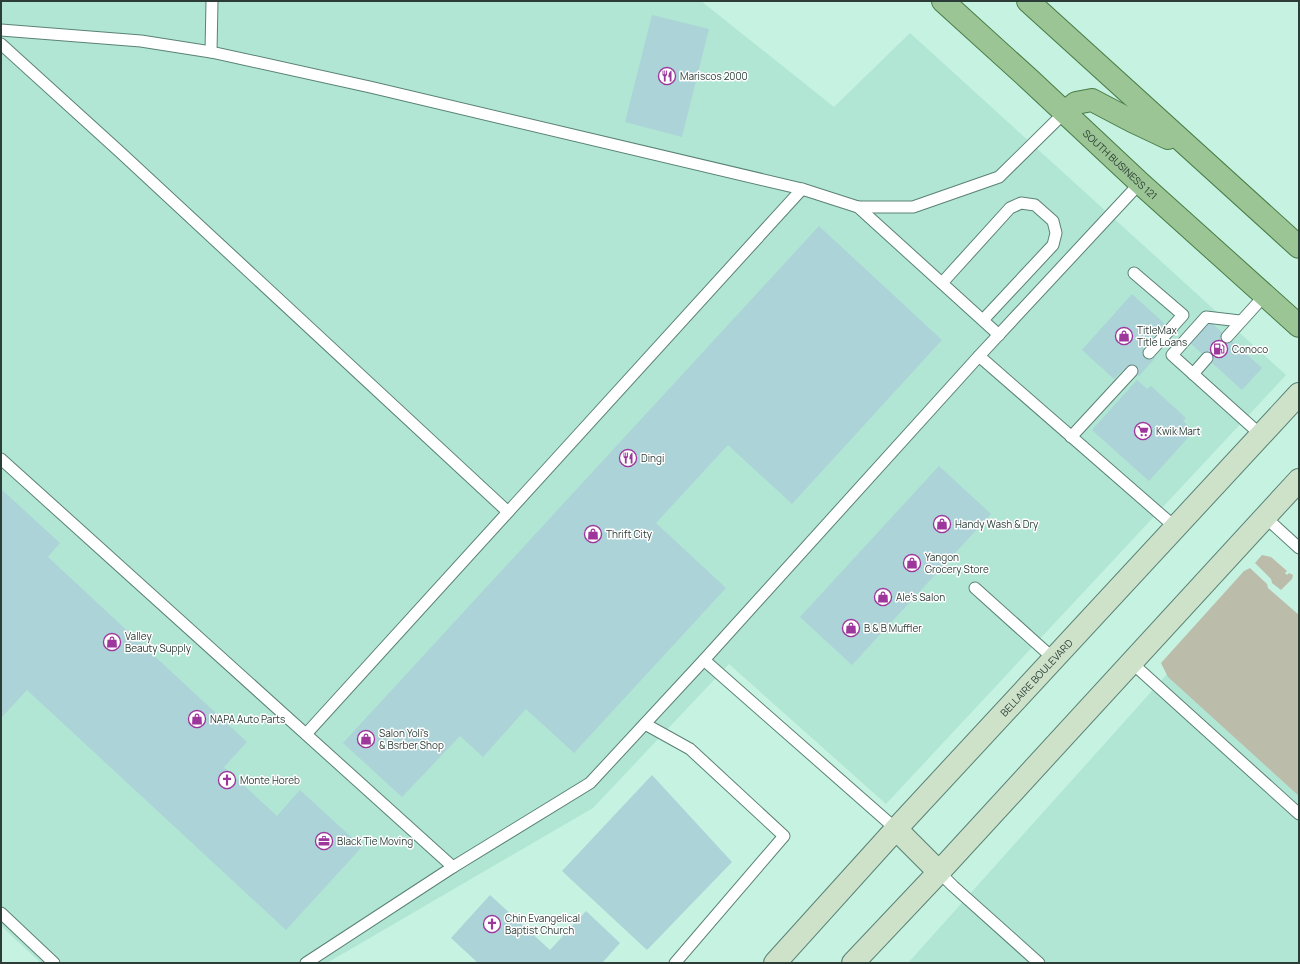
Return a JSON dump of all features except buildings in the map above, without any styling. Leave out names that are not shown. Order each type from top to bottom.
[{"type":"main road","name":"SOUTH BUSINESS 121","points":[[944,1],[1140,183],[1299,326]]},
{"type":"main road","points":[[1028,1],[1299,247]]},
{"type":"main road","points":[[1065,112],[1076,103],[1092,100],[1189,148]]},
{"type":"main road","name":"BELLAIRE BOULEVARD","points":[[775,963],[896,829],[1299,394]]},
{"type":"main road","points":[[853,963],[1132,663],[1299,480]]},
{"type":"main road","points":[[896,829],[939,872]]},
{"type":"lane","points":[[211,52],[212,1]]},
{"type":"lane","points":[[1,30],[141,41],[211,52],[370,87],[802,189],[858,207],[913,207],[999,177],[1065,112]]},
{"type":"lane","points":[[1,44],[120,152],[508,512]]},
{"type":"lane","points":[[306,963],[453,867],[590,784],[979,356],[1140,183]]},
{"type":"lane","points":[[306,734],[802,189]]},
{"type":"lane","points":[[942,283],[1010,208],[1022,204],[1035,205],[1053,221],[1056,233],[1053,245],[983,320]]},
{"type":"lane","points":[[858,207],[999,335]]},
{"type":"lane","points":[[1134,273],[1183,315],[1149,353]]},
{"type":"lane","points":[[1226,337],[1265,295]]},
{"type":"lane","points":[[1240,321],[1206,317],[1172,355],[1261,435]]},
{"type":"lane","points":[[979,356],[1175,527]]},
{"type":"lane","points":[[1193,374],[1207,358]]},
{"type":"lane","points":[[1071,437],[1132,371]]},
{"type":"lane","points":[[1,459],[453,867]]},
{"type":"lane","points":[[1265,517],[1299,548]]},
{"type":"lane","points":[[975,588],[1054,659]]},
{"type":"lane","points":[[704,660],[896,829]]},
{"type":"lane","points":[[1132,663],[1299,814]]},
{"type":"lane","points":[[645,724],[690,749],[784,836],[675,963]]},
{"type":"lane","points":[[939,872],[1039,963]]},
{"type":"lane","points":[[1,914],[54,963]]},
{"type":"shaded area","points":[[1,1],[701,1],[834,107],[910,33],[1286,375],[886,804],[729,664],[593,808],[327,963],[41,963],[1,926]]},
{"type":"shaded area","points":[[1262,555],[1271,557],[1287,571],[1285,573],[1287,575],[1289,573],[1293,575],[1292,579],[1281,590],[1272,583],[1271,579],[1255,563]]},
{"type":"shaded area","points":[[1250,568],[1267,584],[1268,588],[1299,615],[1299,796],[1168,677],[1161,663],[1244,571]]},
{"type":"shaded area","points":[[1168,673],[1299,791],[1299,963],[908,963]]},
{"type":"place","name":"Mariscos 2000","points":[[667,76]]},
{"type":"place","name":"TitleMax Title Loans","points":[[1124,336]]},
{"type":"place","name":"Conoco","points":[[1219,349]]},
{"type":"place","name":"Kwik Mart","points":[[1143,431]]},
{"type":"place","name":"Dingi","points":[[628,458]]},
{"type":"place","name":"Handy Wash & Dry","points":[[942,524]]},
{"type":"place","name":"Thrift City","points":[[593,534]]},
{"type":"place","name":"Yangon Grocery Store","points":[[912,563]]},
{"type":"place","name":"Ale's Salon","points":[[883,597]]},
{"type":"place","name":"B & B Muffler","points":[[851,628]]},
{"type":"place","name":"Valley Beauty Supply","points":[[112,642]]},
{"type":"place","name":"NAPA Auto Parts","points":[[197,719]]},
{"type":"place","name":"Salon Yoli's & Bsrber Shop","points":[[366,739]]},
{"type":"place","name":"Monte Horeb","points":[[227,780]]},
{"type":"place","name":"Black Tie Moving","points":[[324,841]]},
{"type":"place","name":"Chin Evangelical Baptist Church","points":[[492,924]]}]
